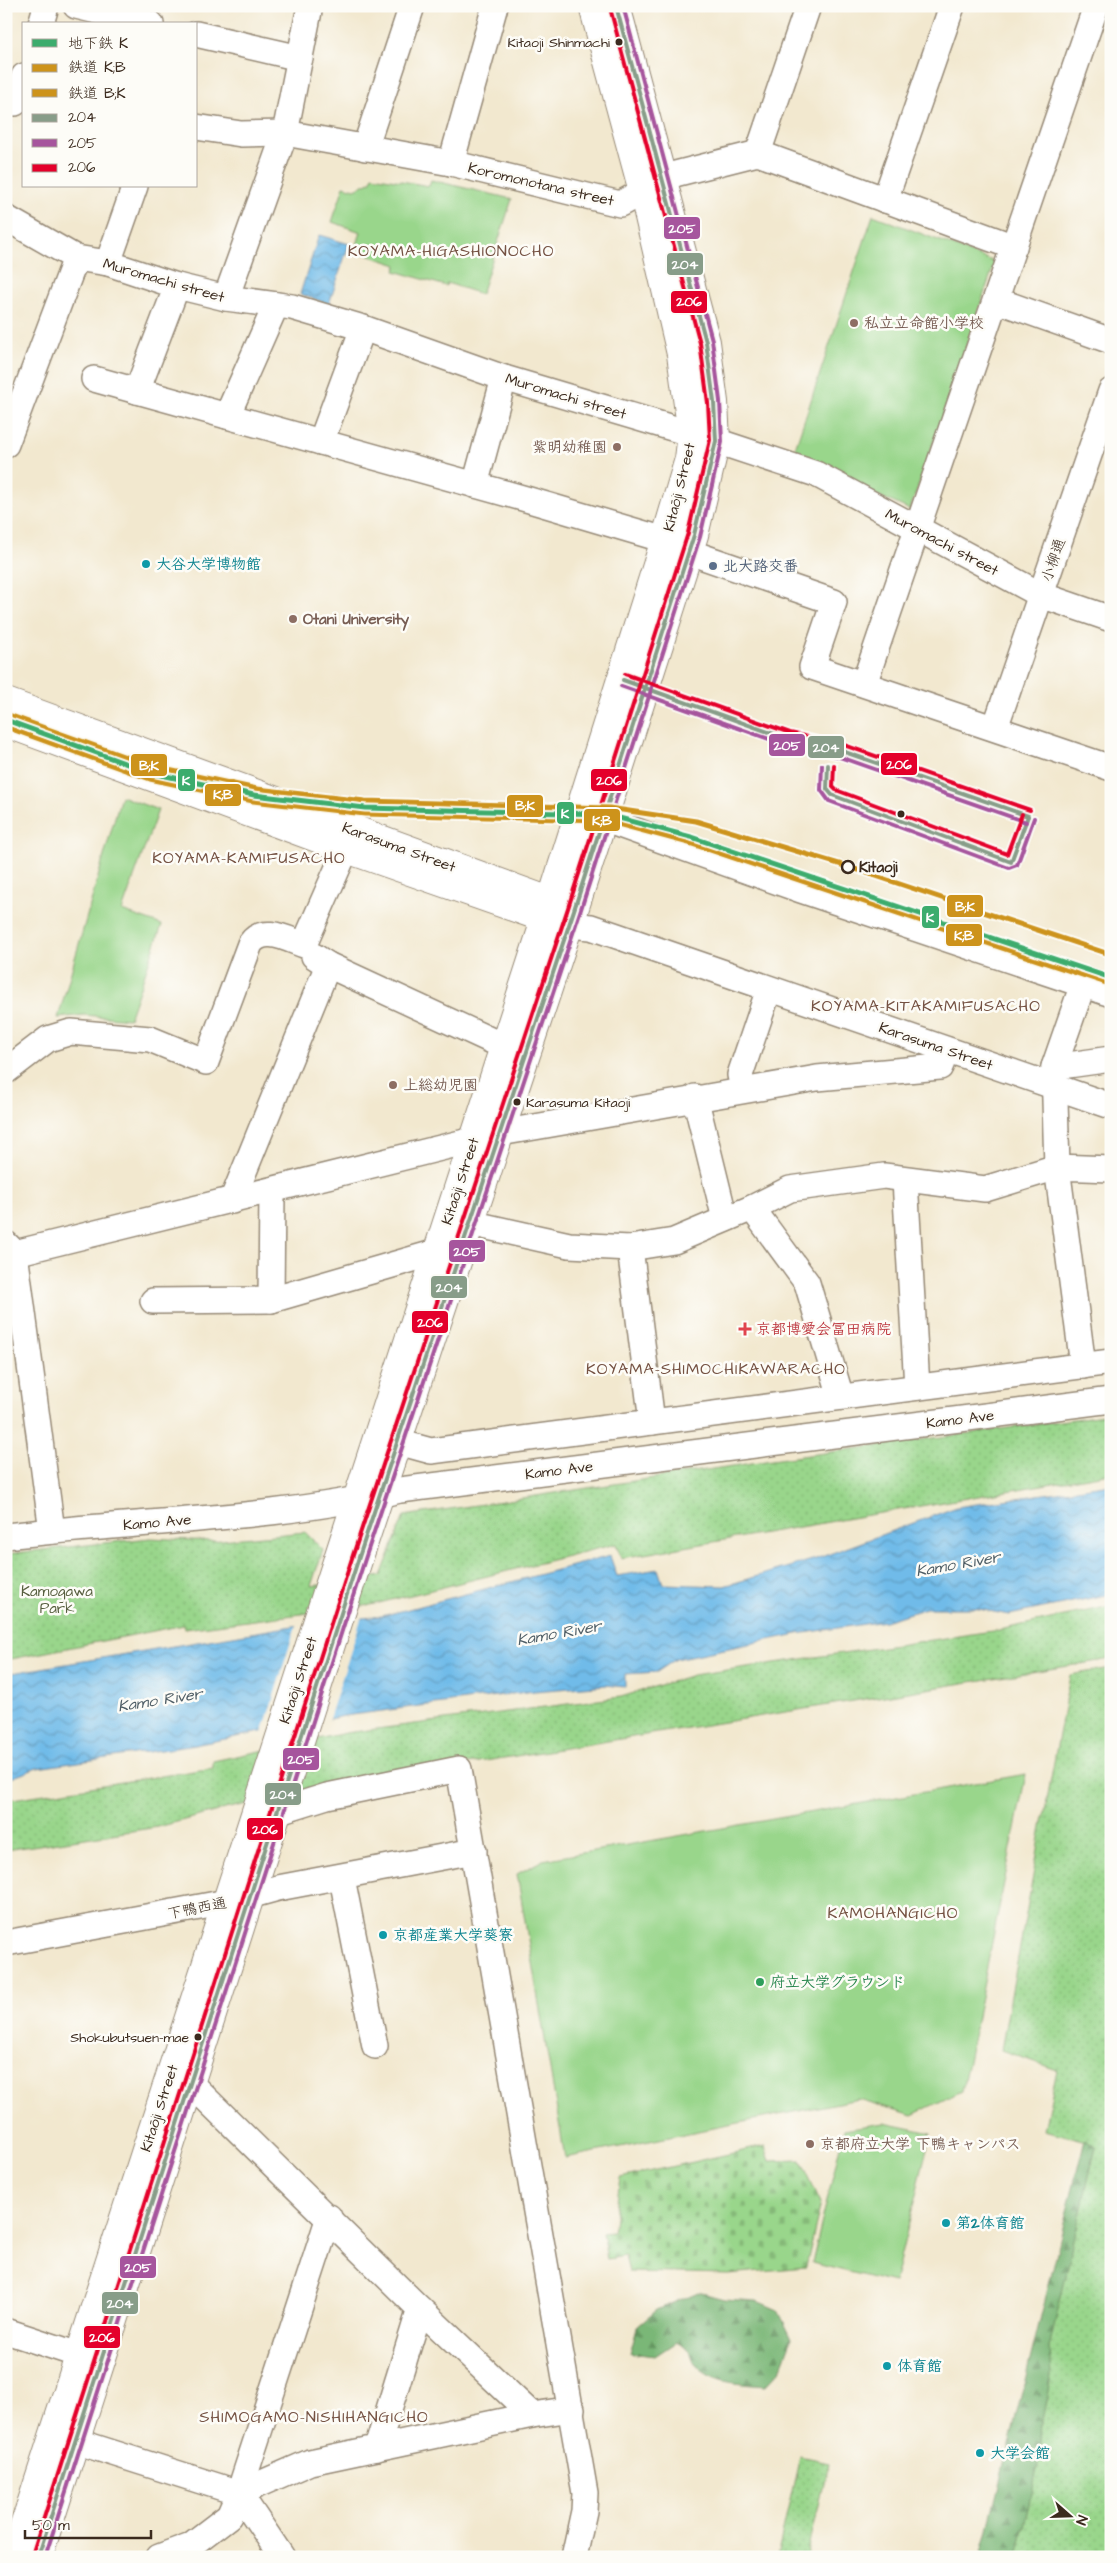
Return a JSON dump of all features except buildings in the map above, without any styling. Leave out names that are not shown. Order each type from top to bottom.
[{"type":"main road","name":"Kitaōji Street","points":[[593,6],[653,186]]},
{"type":"main road","name":"Kitaōji Street","points":[[19,2545],[79,2355],[273,1806],[368,1497],[437,1252],[503,1046],[566,916],[603,819],[633,732],[677,546],[689,459],[704,438],[681,354],[653,186],[616,6]]},
{"type":"main road","name":"Kitaōji Street","points":[[368,1497],[398,1442],[500,1133],[677,546]]},
{"type":"main road","name":"Karasuma Street","points":[[6,702],[350,840]]},
{"type":"main road","name":"Karasuma Street","points":[[6,723],[566,916]]},
{"type":"main road","name":"Kitaōji Street","points":[[19,2545],[75,2441],[191,2084],[239,1899]]},
{"type":"street","points":[[42,22],[46,6]]},
{"type":"street","points":[[76,6],[140,22]]},
{"type":"street","points":[[226,298],[285,133],[310,6]]},
{"type":"street","points":[[366,148],[412,6]]},
{"type":"street","points":[[451,163],[495,6]]},
{"type":"street","points":[[808,6],[758,153],[1014,247]]},
{"type":"street","points":[[886,200],[952,6]]},
{"type":"street","points":[[864,684],[1096,6]]},
{"type":"street","points":[[198,34],[300,58]]},
{"type":"street","points":[[15,103],[22,82]]},
{"type":"street","name":"Koromonotana street","points":[[198,127],[241,134],[285,133],[451,163],[620,204],[675,174],[758,153]]},
{"type":"street","points":[[108,262],[134,188]]},
{"type":"street","name":"Muromachi street","points":[[6,218],[76,258],[108,262],[177,286],[226,298],[292,307],[363,328],[504,378],[816,474],[1041,595],[1111,619]]},
{"type":"street","points":[[6,444],[76,258]]},
{"type":"street","points":[[137,391],[177,286]]},
{"type":"street","points":[[996,300],[1111,341]]},
{"type":"street","points":[[227,416],[276,305]]},
{"type":"street","points":[[321,442],[363,328]]},
{"type":"street","points":[[475,484],[504,378]]},
{"type":"street","points":[[94,379],[475,484],[677,546],[834,602],[812,667],[1111,768]]},
{"type":"street","name":"小柳通","points":[[995,728],[1111,391]]},
{"type":"street","points":[[603,819],[801,890],[1111,994]]},
{"type":"street","points":[[304,944],[350,840]]},
{"type":"street","name":"Karasuma Street","points":[[566,916],[769,989],[947,1050],[1054,1077],[1111,1106]]},
{"type":"street","points":[[6,1071],[48,1040],[71,1032],[150,1039],[206,1062],[252,941],[268,933],[304,944],[317,960],[503,1046]]},
{"type":"street","points":[[232,1201],[328,965]]},
{"type":"street","points":[[1083,984],[1054,1077],[1056,1167],[1083,1366]]},
{"type":"street","points":[[743,1089],[740,1074],[769,989]]},
{"type":"street","points":[[500,1133],[743,1089],[817,1078],[940,1067],[947,1050]]},
{"type":"street","points":[[1054,1077],[1111,1059]]},
{"type":"street","points":[[695,1097],[725,1219]]},
{"type":"street","points":[[52,1531],[11,1249],[232,1201],[473,1140]]},
{"type":"street","points":[[470,1223],[569,1244],[630,1248],[674,1241],[752,1208],[790,1189],[884,1176],[985,1189],[1056,1167],[1111,1169]]},
{"type":"street","points":[[905,1180],[917,1387]]},
{"type":"street","points":[[271,1300],[272,1191]]},
{"type":"street","points":[[752,1208],[807,1284],[841,1397]]},
{"type":"street","points":[[630,1248],[652,1422]]},
{"type":"street","points":[[153,1301],[271,1300],[437,1252]]},
{"type":"street","points":[[398,1442],[430,1451],[1111,1362]]},
{"type":"street","name":"Kamo Ave","points":[[6,1536],[243,1514],[368,1497],[400,1490],[1111,1400]]},
{"type":"street","points":[[273,1806],[459,1769],[572,2409],[585,2493],[584,2510],[574,2557]]},
{"type":"street","name":"下鴨西通","points":[[6,1943],[239,1899],[278,1888],[342,1878],[474,1851]]},
{"type":"street","points":[[342,1878],[375,2046]]},
{"type":"street","points":[[191,2084],[329,2217],[420,2309],[532,2415]]},
{"type":"street","points":[[159,2557],[191,2545],[229,2516],[239,2493],[329,2217]]},
{"type":"street","points":[[377,2448],[420,2309]]},
{"type":"street","points":[[6,2332],[79,2355]]},
{"type":"street","points":[[239,2493],[310,2462],[532,2415],[572,2409]]},
{"type":"street","points":[[75,2441],[239,2493],[282,2557]]},
{"type":"green space","points":[[373,176],[429,186],[431,180],[512,199],[481,294],[447,283],[446,286],[395,271],[397,265],[355,251],[361,232],[332,222],[344,186],[355,189],[370,182]]},
{"type":"green space","points":[[873,215],[995,262],[910,510],[792,457]]},
{"type":"green space","points":[[121,796],[158,810],[122,911],[162,925],[129,1019],[84,1015],[58,1018]]},
{"type":"green space","name":"Kamogawa Park","points":[[1111,1414],[1111,1473],[621,1558],[616,1544],[371,1605],[185,1629],[184,1625],[6,1660],[6,1554],[150,1538],[211,1541],[305,1532],[323,1550],[311,1586],[381,1576],[404,1516],[772,1460]]},
{"type":"green space","points":[[1111,1606],[1111,1659],[332,1786],[229,1808],[158,1827],[6,1850],[6,1800],[213,1768],[213,1761],[346,1733],[621,1697],[693,1675],[999,1630]]},
{"type":"green space","points":[[1111,1668],[1111,2557],[982,2557],[1086,2141],[1044,2130],[1057,2070],[1001,2050],[1070,1675]]},
{"type":"green space","name":"府立大学グラウンド","points":[[1026,1774],[962,2091],[912,2115],[858,2099],[565,2158],[517,1874],[543,1860]]},
{"type":"green space","points":[[884,2123],[931,2133],[894,2283],[812,2263],[844,2129]]},
{"type":"green space","points":[[1085,2139],[1096,2146],[1049,2348],[1051,2376],[1042,2419],[1041,2443],[1018,2557],[981,2557]]},
{"type":"green space","points":[[765,2146],[770,2161],[801,2160],[821,2203],[806,2267],[728,2274],[629,2272],[625,2256],[607,2259],[602,2233],[613,2232],[620,2178]]},
{"type":"green space","points":[[698,2292],[724,2299],[757,2301],[778,2310],[792,2339],[780,2370],[765,2386],[739,2384],[712,2377],[698,2367],[690,2351],[676,2342],[655,2356],[630,2353],[637,2327],[657,2310]]},
{"type":"green space","points":[[800,2456],[829,2462],[807,2557],[777,2557]]},
{"type":"water","points":[[319,235],[349,244],[329,304],[300,294]]},
{"type":"water","name":"Kamo River","points":[[1111,1484],[1111,1594],[1009,1615],[974,1608],[926,1608],[885,1621],[797,1634],[676,1659],[657,1672],[625,1674],[625,1687],[606,1685],[534,1691],[344,1716],[189,1746],[37,1768],[6,1780],[6,1674],[305,1624],[382,1616],[610,1556],[617,1576],[658,1569],[663,1584],[724,1586],[816,1559],[957,1507]]},
{"type":"pier","points":[[362,1616],[328,1722],[262,1734],[297,1622]]},
{"type":"metro line","name":"K","points":[[6,720],[152,773],[254,795],[365,808],[604,814],[691,837],[1111,978]]},
{"type":"rail line","name":"B;K","points":[[6,714],[154,767],[257,789],[365,801],[609,808],[696,821],[849,867],[1109,954]]},
{"type":"rail line","name":"K;B","points":[[6,727],[150,779],[253,801],[365,814],[603,820],[689,843],[1109,984]]},
{"type":"transit line","name":"204","points":[[38,2557],[359,1557],[574,910],[694,535],[716,441],[714,402],[706,342],[616,6]]},
{"type":"transit line","name":"205","points":[[45,2557],[365,1559],[580,912],[700,537],[722,442],[720,401],[712,340],[623,6]]},
{"type":"transit line","name":"206","points":[[32,2555],[353,1555],[568,908],[688,533],[710,440],[708,403],[700,343],[610,8]]},
{"type":"transit line","name":"206","points":[[625,674],[790,733],[841,744],[1030,810]]},
{"type":"transit line","name":"204","points":[[623,680],[788,739],[839,750],[1028,816]]},
{"type":"transit line","name":"205","points":[[621,686],[786,745],[837,756],[1026,822]]},
{"type":"transit line","name":"205","points":[[822,765],[821,790],[829,801],[1009,868],[1017,865],[1034,818]]},
{"type":"transit line","name":"204","points":[[828,765],[827,789],[832,795],[1011,862],[1028,816]]},
{"type":"transit line","name":"206","points":[[834,765],[833,787],[836,790],[1007,854],[1022,814]]},
{"type":"place","name":"Kitaoji Shinmachi","points":[[619,42]]},
{"type":"place","name":"私立立命館小学校","points":[[854,323]]},
{"type":"place","name":"紫明幼稚園","points":[[617,447]]},
{"type":"place","name":"大谷大学博物館","points":[[146,564]]},
{"type":"place","name":"北大路交番","points":[[713,566]]},
{"type":"place","name":"Otani University","points":[[293,619]]},
{"type":"place","name":"Kitaoji","points":[[848,867]]},
{"type":"place","name":"上総幼児園","points":[[393,1085]]},
{"type":"place","name":"Karasuma Kitaoji","points":[[517,1102]]},
{"type":"place","name":"京都博愛会冨田病院","points":[[745,1329]]},
{"type":"place","name":"京都産業大学葵寮","points":[[383,1935]]},
{"type":"place","name":"府立大学グラウンド","points":[[760,1982]]},
{"type":"place","name":"Shokubutsuen-mae","points":[[198,2037]]},
{"type":"place","name":"京都府立大学 下鴨キャンパス","points":[[810,2144]]},
{"type":"place","name":"第2体育館","points":[[946,2223]]},
{"type":"place","name":"体育館","points":[[887,2366]]},
{"type":"place","name":"大学会館","points":[[980,2453]]},
{"type":"district","name":"KOYAMA-HIGASHIONOCHO","points":[[451,250]]},
{"type":"district","name":"KOYAMA-KAMIFUSACHO","points":[[249,857]]},
{"type":"district","name":"KOYAMA-KITAKAMIFUSACHO","points":[[926,1005]]},
{"type":"district","name":"KOYAMA-SHIMOCHIKAWARACHO","points":[[716,1368]]},
{"type":"district","name":"KAMOHANGICHO","points":[[893,1912]]},
{"type":"district","name":"SHIMOGAMO-NISHIHANGICHO","points":[[314,2416]]}]
